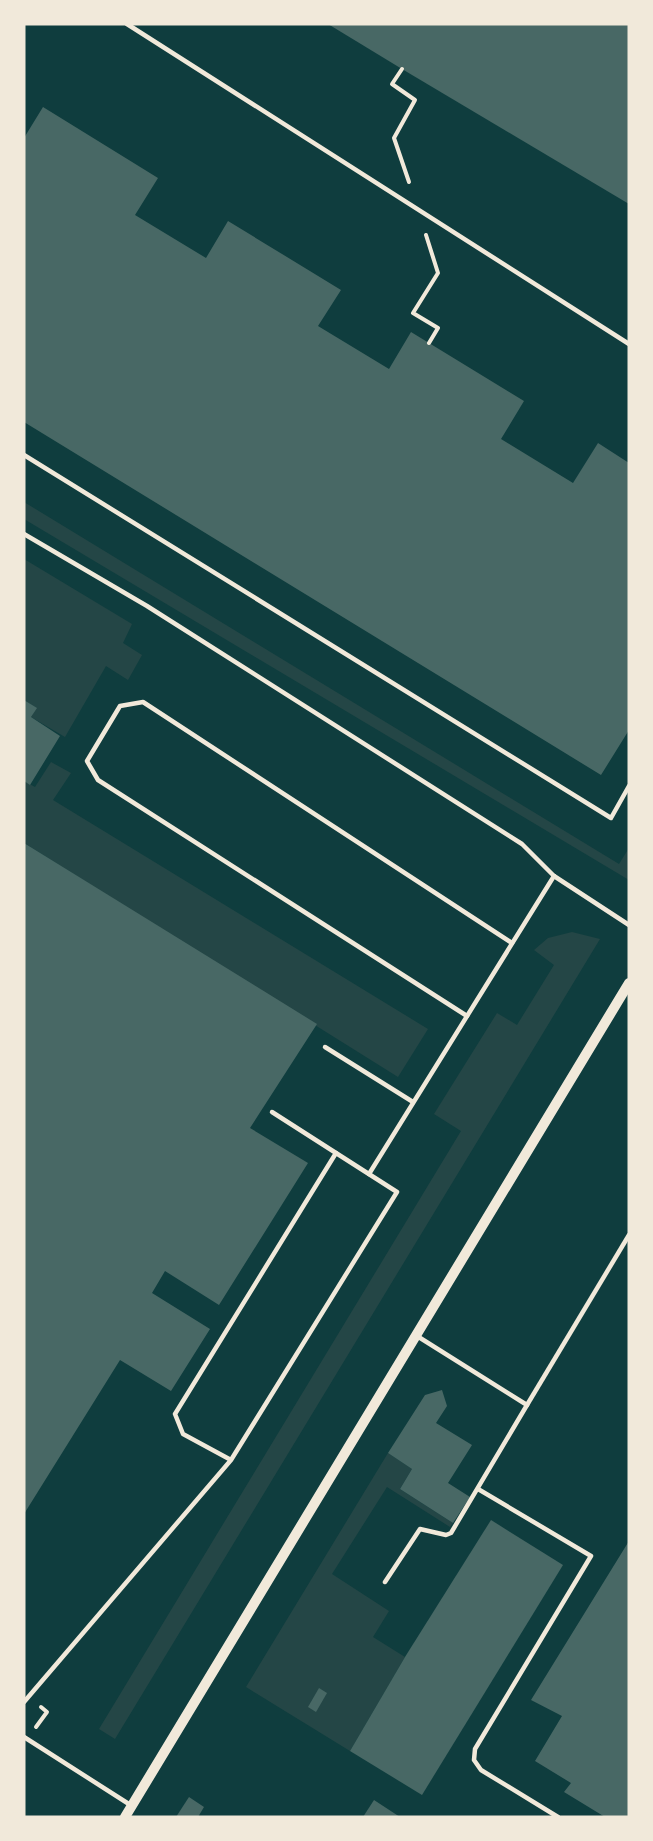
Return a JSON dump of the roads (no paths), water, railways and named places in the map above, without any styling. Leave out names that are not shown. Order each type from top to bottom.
[{"type":"street","points":[[125,1817],[629,983]]},
{"type":"lane","points":[[126,24],[629,344]]},
{"type":"lane","points":[[24,454],[610,818],[629,786]]},
{"type":"lane","points":[[24,534],[147,606],[522,844],[554,876],[629,925]]},
{"type":"lane","points":[[467,1016],[98,780],[87,761],[120,706],[143,702],[512,943]]},
{"type":"lane","points":[[369,1174],[554,876]]},
{"type":"lane","points":[[325,1047],[413,1102]]},
{"type":"lane","points":[[24,1702],[231,1460],[397,1192],[272,1112]]},
{"type":"lane","points":[[231,1460],[183,1434],[175,1414],[336,1153]]},
{"type":"lane","points":[[384,1582],[416,1532],[424,1528],[448,1535],[478,1489],[629,1235]]},
{"type":"lane","points":[[416,1336],[527,1405]]},
{"type":"lane","points":[[478,1489],[591,1556],[475,1749],[474,1760],[481,1770],[558,1817]]},
{"type":"lane","points":[[24,1737],[132,1806]]}]
